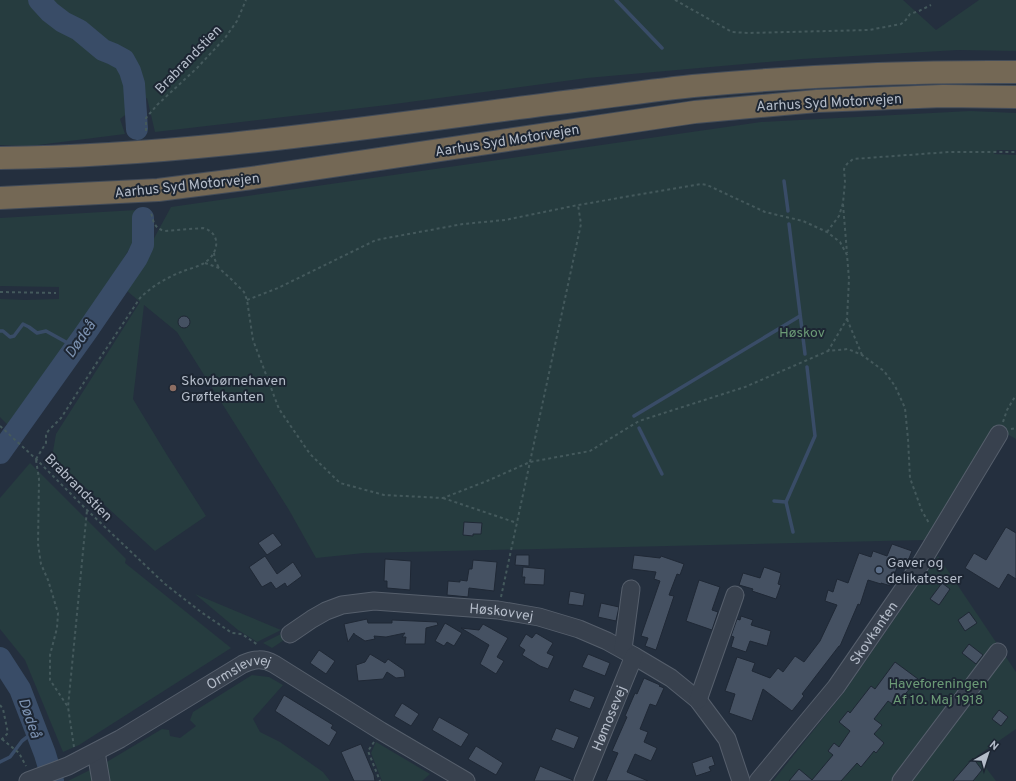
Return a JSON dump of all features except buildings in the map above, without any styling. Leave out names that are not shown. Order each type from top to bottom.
[{"type":"highway","name":"Aarhus Syd Motorvejen","points":[[0,158],[164,151],[387,125],[692,86],[824,76],[938,72],[1016,72]]},
{"type":"highway","name":"Aarhus Syd Motorvejen","points":[[0,198],[158,190],[259,177],[696,112],[825,101],[943,96],[1016,97]]},
{"type":"street","name":"Skovkanten","points":[[758,781],[836,687],[937,539],[999,434]]},
{"type":"street","name":"Hømosevej","points":[[583,781],[628,652],[631,589]]},
{"type":"street","points":[[698,700],[735,595]]},
{"type":"street","name":"Høskovvej","points":[[290,634],[326,611],[342,605],[374,601],[498,610],[540,617],[579,629],[628,652],[670,678],[698,700],[727,739],[741,781]]},
{"type":"street","points":[[901,781],[998,652]]},
{"type":"street","name":"Ormslevvej","points":[[34,778],[72,764],[96,752],[243,664],[257,660],[268,661],[381,731],[466,781]]},
{"type":"street","points":[[96,752],[101,781]]},
{"type":"path","name":"Brabrandstien","points":[[146,131],[146,118],[157,105],[197,68],[225,38],[237,21],[246,0]]},
{"type":"path","points":[[675,0],[732,32],[748,33],[869,30],[901,24],[905,22],[910,14],[931,5]]},
{"type":"path","points":[[862,355],[847,319],[849,279],[843,203],[845,182],[844,170],[847,164],[852,159],[949,152],[1016,152]]},
{"type":"path","points":[[247,300],[285,285],[376,240],[463,224],[505,220],[578,205],[701,184],[707,185],[764,212],[803,221],[827,232],[840,242],[847,255]]},
{"type":"path","points":[[827,232],[839,216],[843,203]]},
{"type":"path","points":[[498,610],[581,224],[578,205]]},
{"type":"path","points":[[151,212],[154,224],[159,229],[165,231],[203,228],[208,229],[214,236],[217,246],[214,253],[215,260],[219,268],[239,286],[247,300],[253,340],[279,409],[310,454],[340,484],[384,495],[443,498],[517,523]]},
{"type":"path","name":"Brabrandstien","points":[[214,253],[205,263],[176,274],[150,289],[140,298],[62,418],[46,434],[46,443],[36,458],[87,510],[165,584],[201,612],[232,633],[242,634],[257,644],[268,661]]},
{"type":"path","points":[[205,263],[219,268]]},
{"type":"path","points":[[0,292],[56,293]]},
{"type":"path","points":[[828,351],[847,319]]},
{"type":"path","points":[[443,498],[530,462],[590,451],[639,421],[745,387],[828,351],[848,349],[862,355],[884,371],[895,386],[905,408],[910,478],[922,511],[937,539]]},
{"type":"path","points":[[999,434],[1007,410],[1016,395]]},
{"type":"path","points":[[0,426],[36,458],[38,479],[38,544],[41,564],[48,580],[58,613],[57,628],[50,655],[50,680],[68,707]]},
{"type":"path","points":[[72,764],[68,707],[87,510]]},
{"type":"path","points":[[0,705],[3,710],[8,733],[1,740],[19,753]]},
{"type":"path","points":[[380,781],[368,751],[381,731]]},
{"type":"green space","points":[[0,0],[903,0],[936,30],[979,0],[1016,0],[1016,51],[958,50],[802,59],[587,78],[387,105],[155,132],[147,98],[120,119],[125,134],[30,146],[0,145]]},
{"type":"green space","name":"Høskov","points":[[970,111],[1016,113],[1016,150],[997,150],[994,154],[1016,155],[1016,439],[996,428],[926,540],[364,553],[316,558],[289,510],[177,332],[144,305],[133,399],[206,516],[155,551],[52,457],[56,434],[140,302],[126,290],[171,207],[761,122]]},
{"type":"green space","points":[[136,210],[139,233],[105,289],[10,427],[0,417],[0,299],[59,299],[59,287],[0,286],[0,218]]},
{"type":"green space","points":[[30,463],[126,559],[125,563],[231,648],[79,745],[63,752],[25,660],[0,629],[0,498]]},
{"type":"green space","name":"Haveforeningen Af 10. Maj 1918","points":[[938,556],[1016,672],[1016,729],[977,756],[996,781],[773,781],[845,691]]},
{"type":"green space","points":[[195,594],[281,630],[257,642],[238,630]]},
{"type":"green space","points":[[281,634],[284,640],[272,648],[263,643]]},
{"type":"green space","points":[[252,675],[269,677],[283,685],[253,719],[260,732],[280,742],[323,772],[330,781],[109,781],[105,763],[162,729],[169,730],[170,736],[180,738],[196,726],[190,720],[193,712]]},
{"type":"green space","points":[[376,742],[430,774],[422,781],[382,781],[371,753]]},
{"type":"green space","points":[[92,769],[94,781],[68,781]]},
{"type":"waterway","name":"Dødeå","points":[[39,0],[50,12],[63,22],[79,30],[103,50],[124,60],[130,71],[134,84],[137,129]]},
{"type":"waterway","points":[[616,0],[662,48]]},
{"type":"waterway","points":[[784,181],[788,211]]},
{"type":"waterway","name":"Dødeå","points":[[0,453],[137,258],[143,245],[143,218]]},
{"type":"waterway","points":[[789,224],[805,354]]},
{"type":"waterway","points":[[634,416],[800,316]]},
{"type":"waterway","points":[[0,331],[3,331],[10,337],[14,336],[23,324],[37,333],[46,331],[75,347]]},
{"type":"waterway","points":[[793,532],[786,502],[815,436],[807,367]]},
{"type":"waterway","points":[[639,428],[662,474]]},
{"type":"waterway","points":[[774,501],[786,502]]},
{"type":"waterway","name":"Dødeå","points":[[0,658],[20,689],[45,754],[53,781]]},
{"type":"waterway","points":[[0,762],[10,757],[22,741],[36,730]]},
{"type":"place","name":"Skovbørnehaven Grøftekanten","points":[[173,388]]},
{"type":"place","name":"Gaver og delikatesser","points":[[879,570]]}]
